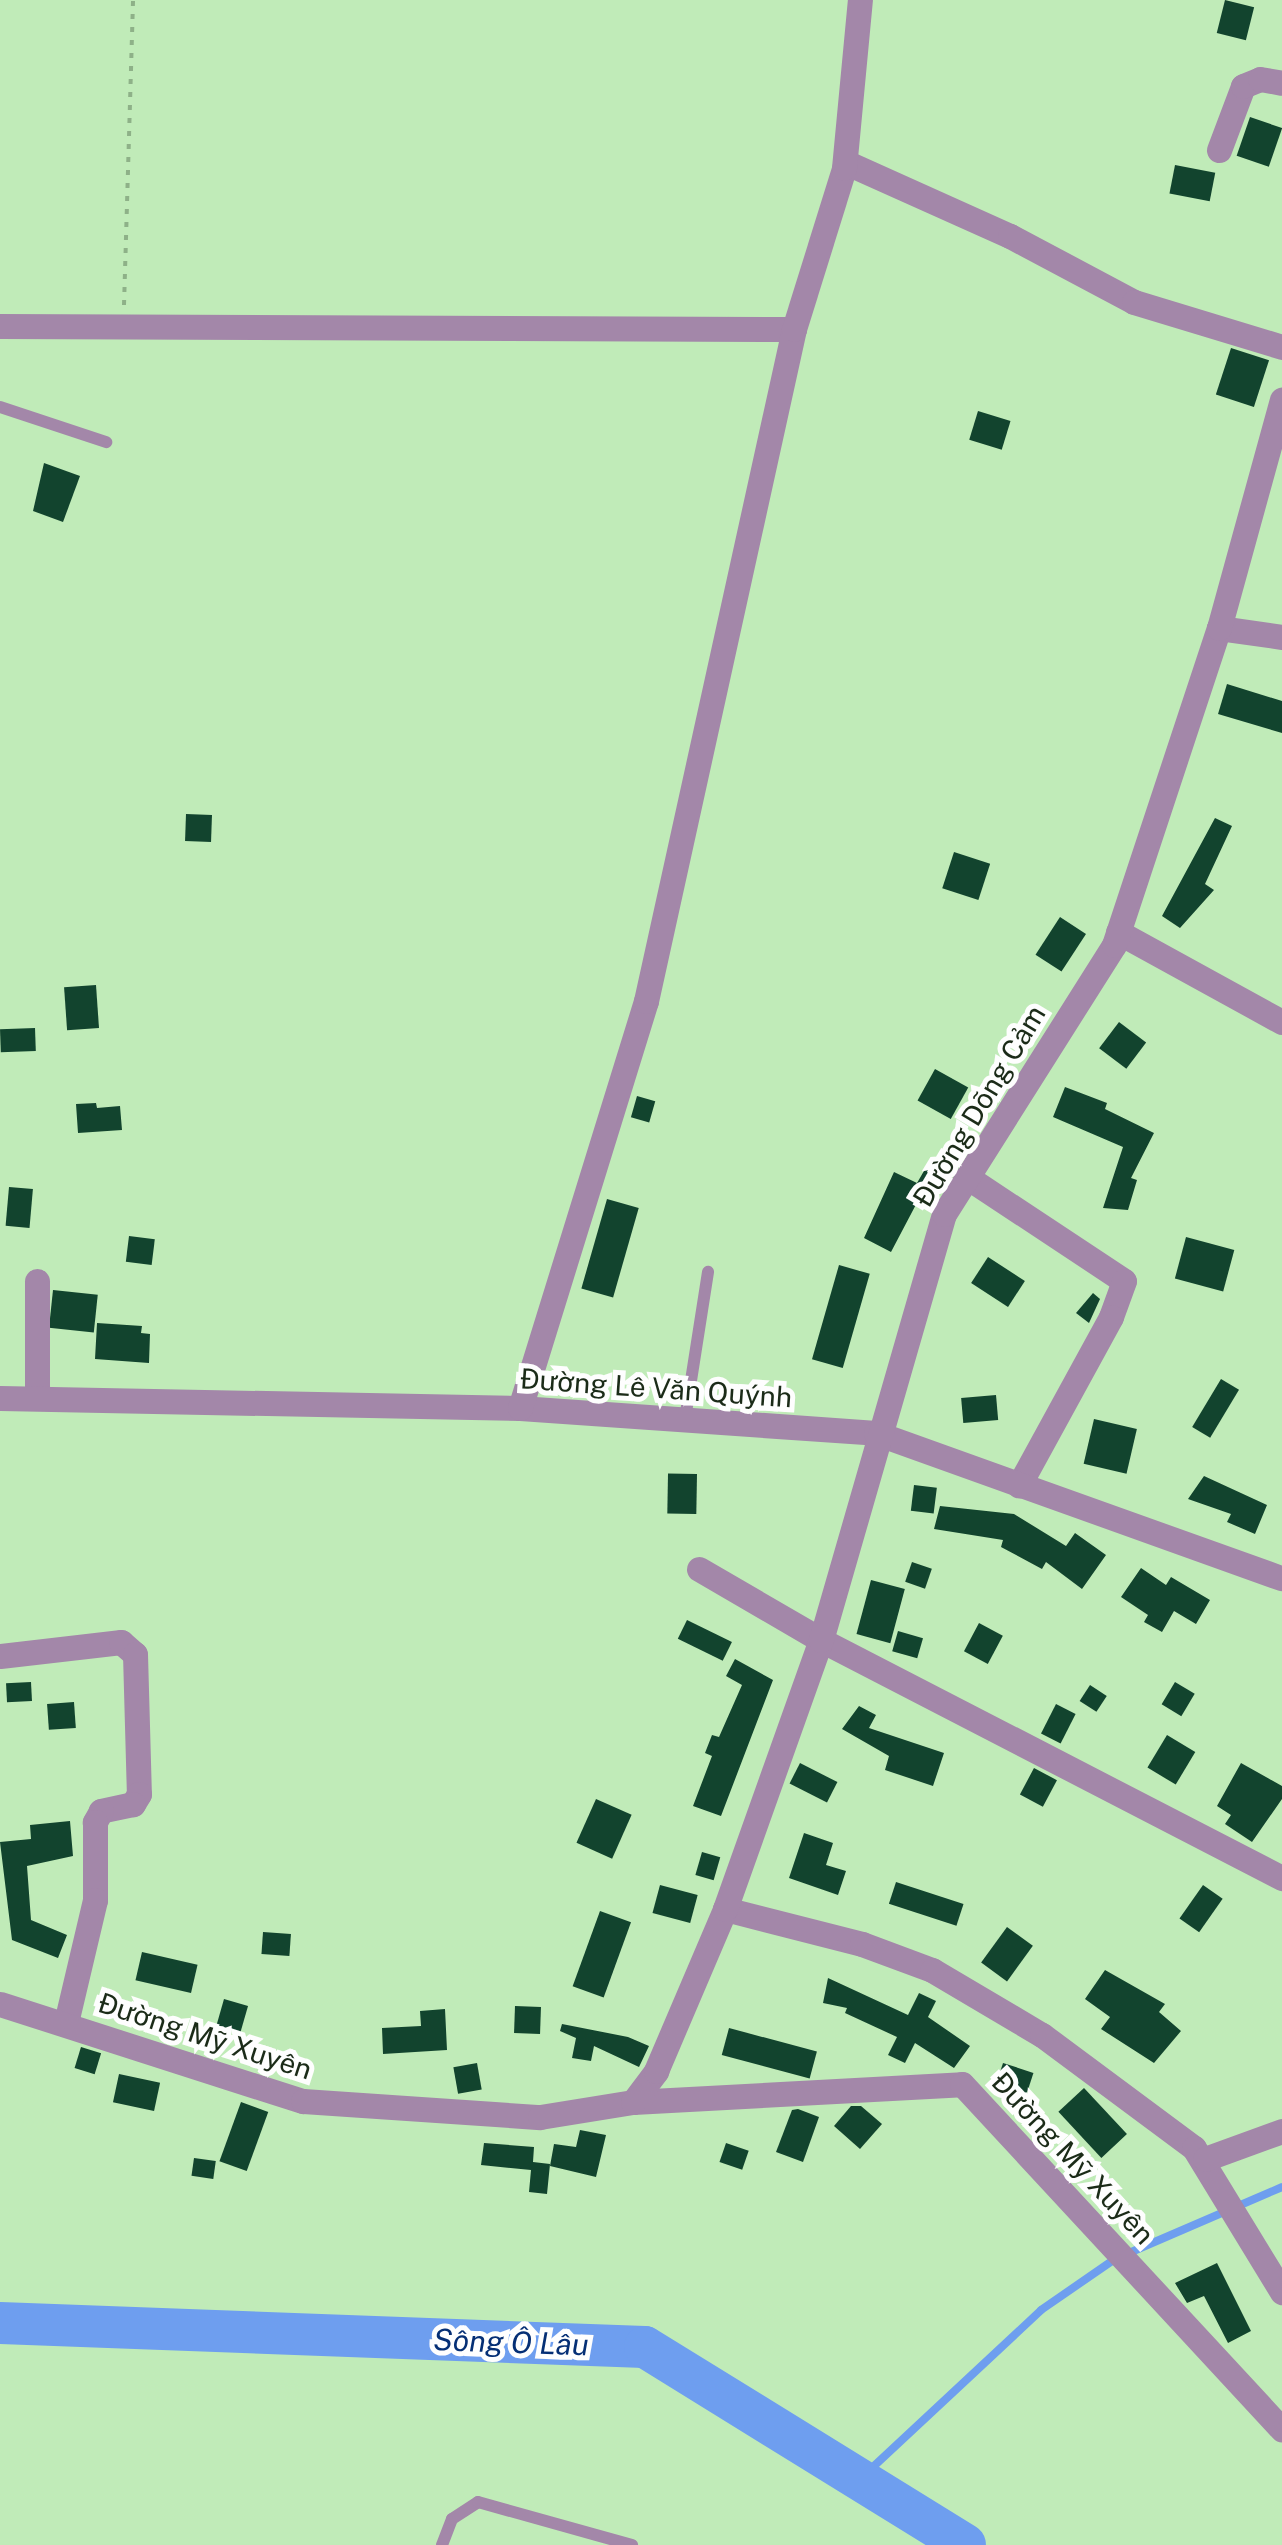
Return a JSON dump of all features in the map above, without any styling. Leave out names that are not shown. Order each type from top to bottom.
[{"type":"street","points":[[520,1408],[646,1001],[794,329],[844,162],[860,0]]},
{"type":"street","points":[[1218,150],[1243,86],[1250,80],[1282,83]]},
{"type":"street","points":[[844,162],[1010,236],[1134,302],[1282,347]]},
{"type":"street","points":[[0,326],[794,329]]},
{"type":"street","name":"Đường Dõng Cảm","points":[[725,1909],[821,1640],[876,1433],[944,1214],[1118,932],[1219,628],[1282,400]]},
{"type":"street","points":[[1219,628],[1282,637]]},
{"type":"street","points":[[1118,932],[1282,1022]]},
{"type":"street","points":[[967,1177],[1124,1281],[1111,1317],[1018,1484]]},
{"type":"street","points":[[36,1280],[37,1398]]},
{"type":"street","name":"Đường Lê Văn Quýnh","points":[[0,1398],[520,1408],[876,1433],[1282,1578]]},
{"type":"street","points":[[699,1568],[821,1640],[1282,1878]]},
{"type":"street","points":[[0,1656],[121,1642],[136,1654],[139,1794],[133,1804],[101,1812],[94,1822],[95,1900],[66,2023]]},
{"type":"street","points":[[633,2102],[656,2071],[725,1909],[862,1944],[932,1970],[1042,2035],[1208,2164],[1282,2292]]},
{"type":"street","name":"Đường Mỹ Xuyên","points":[[0,2004],[303,2102],[540,2118],[633,2102],[962,2084],[1282,2429]]},
{"type":"street","points":[[1208,2164],[1282,2131]]},
{"type":"lane","points":[[0,407],[106,442]]},
{"type":"lane","points":[[685,1419],[708,1272]]},
{"type":"lane","points":[[442,2545],[452,2519],[478,2502],[632,2545]]},
{"type":"path","points":[[123,329],[133,0]]},
{"type":"building","points":[[1225,0],[1254,7],[1246,40],[1217,33]]},
{"type":"building","points":[[1250,117],[1282,128],[1269,167],[1237,156]]},
{"type":"building","points":[[1175,165],[1215,173],[1210,201],[1169,193]]},
{"type":"building","points":[[1231,348],[1269,360],[1254,407],[1216,395]]},
{"type":"building","points":[[978,411],[1011,421],[1002,450],[969,440]]},
{"type":"building","points":[[44,463],[80,476],[63,522],[33,511]]},
{"type":"building","points":[[1227,684],[1282,701],[1282,733],[1218,714]]},
{"type":"building","points":[[186,814],[212,815],[211,842],[185,841]]},
{"type":"building","points":[[1215,818],[1232,826],[1205,884],[1214,890],[1180,928],[1162,916]]},
{"type":"building","points":[[954,852],[990,864],[978,900],[942,888]]},
{"type":"building","points":[[1060,917],[1086,934],[1061,972],[1035,955]]},
{"type":"building","points":[[96,985],[99,1028],[67,1030],[64,987]]},
{"type":"building","points":[[1119,1022],[1146,1042],[1126,1069],[1099,1048]]},
{"type":"building","points":[[35,1028],[36,1051],[1,1052],[0,1029]]},
{"type":"building","points":[[935,1069],[968,1087],[951,1119],[918,1100]]},
{"type":"building","points":[[1065,1087],[1107,1103],[1105,1109],[1154,1133],[1131,1178],[1137,1180],[1128,1210],[1103,1208],[1123,1147],[1053,1117]]},
{"type":"building","points":[[637,1096],[655,1101],[649,1122],[631,1117]]},
{"type":"building","points":[[96,1103],[97,1108],[120,1106],[122,1130],[78,1133],[76,1104]]},
{"type":"building","points":[[928,1164],[949,1176],[932,1202],[921,1195],[891,1252],[864,1238],[894,1172],[917,1183]]},
{"type":"building","points":[[9,1187],[33,1189],[30,1228],[6,1226]]},
{"type":"building","points":[[607,1199],[639,1208],[613,1297],[581,1288]]},
{"type":"building","points":[[129,1236],[155,1239],[152,1265],[126,1262]]},
{"type":"building","points":[[1186,1237],[1234,1250],[1223,1291],[1175,1279]]},
{"type":"building","points":[[988,1257],[1025,1281],[1008,1307],[971,1283]]},
{"type":"building","points":[[839,1265],[870,1274],[843,1368],[812,1359]]},
{"type":"building","points":[[53,1290],[98,1295],[94,1332],[49,1328]]},
{"type":"building","points":[[1093,1293],[1100,1299],[1089,1323],[1076,1313]]},
{"type":"building","points":[[97,1323],[142,1326],[141,1333],[150,1334],[149,1363],[95,1359]]},
{"type":"building","points":[[1221,1379],[1239,1390],[1210,1438],[1192,1427]]},
{"type":"building","points":[[996,1395],[998,1420],[963,1423],[961,1398]]},
{"type":"building","points":[[1094,1419],[1137,1429],[1127,1474],[1084,1464]]},
{"type":"building","points":[[668,1473],[697,1474],[696,1514],[667,1513]]},
{"type":"building","points":[[1204,1476],[1267,1505],[1255,1534],[1227,1522],[1231,1514],[1188,1499]]},
{"type":"building","points":[[914,1485],[937,1488],[934,1514],[911,1511]]},
{"type":"building","points":[[940,1506],[1014,1514],[1066,1546],[1075,1533],[1106,1555],[1082,1589],[1046,1562],[1042,1569],[1001,1547],[1003,1540],[934,1529]]},
{"type":"building","points":[[912,1562],[932,1569],[925,1589],[905,1582]]},
{"type":"building","points":[[1141,1568],[1166,1585],[1171,1577],[1210,1600],[1196,1624],[1174,1611],[1162,1632],[1144,1622],[1148,1615],[1121,1597]]},
{"type":"building","points":[[871,1580],[905,1589],[890,1643],[857,1634]]},
{"type":"building","points":[[687,1620],[732,1642],[723,1661],[678,1639]]},
{"type":"building","points":[[979,1623],[1003,1636],[988,1664],[964,1651]]},
{"type":"building","points":[[898,1631],[923,1638],[917,1658],[892,1651]]},
{"type":"building","points":[[735,1659],[773,1680],[721,1816],[693,1806],[712,1756],[705,1753],[712,1735],[719,1737],[742,1685],[726,1676]]},
{"type":"building","points":[[31,1682],[32,1701],[7,1702],[6,1683]]},
{"type":"building","points":[[1175,1682],[1195,1694],[1181,1716],[1162,1704]]},
{"type":"building","points":[[1090,1685],[1107,1696],[1096,1712],[1080,1701]]},
{"type":"building","points":[[74,1702],[76,1728],[49,1730],[47,1704]]},
{"type":"building","points":[[1056,1704],[1076,1714],[1061,1743],[1041,1733]]},
{"type":"building","points":[[859,1706],[876,1715],[869,1728],[944,1753],[933,1786],[885,1770],[889,1756],[842,1729]]},
{"type":"building","points":[[1167,1735],[1195,1752],[1176,1785],[1147,1768]]},
{"type":"building","points":[[800,1763],[837,1782],[827,1803],[790,1783]]},
{"type":"building","points":[[1241,1763],[1282,1786],[1282,1799],[1252,1842],[1225,1824],[1231,1815],[1217,1806]]},
{"type":"building","points":[[1034,1768],[1057,1780],[1043,1807],[1020,1794]]},
{"type":"building","points":[[596,1799],[632,1815],[612,1859],[576,1843]]},
{"type":"building","points":[[70,1821],[73,1856],[27,1866],[31,1920],[67,1935],[58,1958],[12,1940],[0,1842],[31,1839],[30,1825]]},
{"type":"building","points":[[804,1833],[833,1843],[826,1865],[846,1871],[838,1895],[789,1878]]},
{"type":"building","points":[[702,1852],[720,1857],[714,1880],[695,1875]]},
{"type":"building","points":[[896,1882],[964,1904],[956,1926],[889,1904]]},
{"type":"building","points":[[660,1885],[698,1895],[690,1923],[652,1913]]},
{"type":"building","points":[[1203,1885],[1223,1899],[1199,1932],[1179,1919]]},
{"type":"building","points":[[600,1911],[631,1922],[604,1997],[573,1986]]},
{"type":"building","points":[[1007,1927],[1033,1946],[1007,1981],[981,1963]]},
{"type":"building","points":[[263,1932],[291,1934],[289,1956],[261,1954]]},
{"type":"building","points":[[142,1952],[198,1965],[191,1993],[135,1980]]},
{"type":"building","points":[[1105,1970],[1165,2004],[1159,2012],[1181,2031],[1154,2063],[1101,2029],[1110,2017],[1085,1999]]},
{"type":"building","points":[[828,1978],[908,2015],[919,1993],[936,2001],[928,2017],[970,2046],[954,2068],[915,2043],[905,2063],[888,2055],[897,2037],[845,2013],[847,2008],[823,2003]]},
{"type":"building","points":[[224,1999],[248,2006],[240,2033],[216,2026]]},
{"type":"building","points":[[515,2006],[541,2007],[540,2034],[514,2033]]},
{"type":"building","points":[[445,2009],[447,2050],[383,2054],[382,2028],[421,2026],[420,2011]]},
{"type":"building","points":[[562,2024],[628,2037],[649,2046],[639,2067],[594,2046],[591,2061],[572,2058],[576,2038],[560,2031]]},
{"type":"building","points":[[729,2028],[817,2052],[810,2079],[722,2055]]},
{"type":"building","points":[[81,2047],[101,2053],[95,2074],[75,2068]]},
{"type":"building","points":[[477,2063],[482,2090],[458,2094],[453,2067]]},
{"type":"building","points":[[1003,2063],[1033,2073],[1024,2103],[993,2093]]},
{"type":"building","points":[[119,2074],[160,2083],[154,2111],[113,2102]]},
{"type":"building","points":[[1084,2088],[1127,2134],[1101,2158],[1058,2112]]},
{"type":"building","points":[[241,2102],[268,2112],[247,2171],[219,2161]]},
{"type":"building","points":[[851,2106],[861,2106],[882,2124],[860,2149],[834,2126]]},
{"type":"building","points":[[792,2110],[819,2117],[803,2162],[776,2152]]},
{"type":"building","points":[[580,2130],[606,2135],[596,2177],[550,2166],[554,2144],[576,2147]]},
{"type":"building","points":[[484,2143],[534,2147],[533,2162],[550,2164],[547,2194],[529,2192],[531,2170],[481,2165]]},
{"type":"building","points":[[726,2143],[749,2151],[742,2170],[719,2162]]},
{"type":"building","points":[[194,2158],[216,2161],[213,2179],[191,2176]]},
{"type":"building","points":[[1217,2263],[1251,2331],[1228,2343],[1204,2296],[1187,2303],[1175,2283]]},
{"type":"waterway","points":[[859,2480],[1041,2310],[1115,2259],[1282,2187]]},
{"type":"waterway","name":"Sông Ô Lâu","points":[[0,2323],[645,2347],[965,2545]]}]
